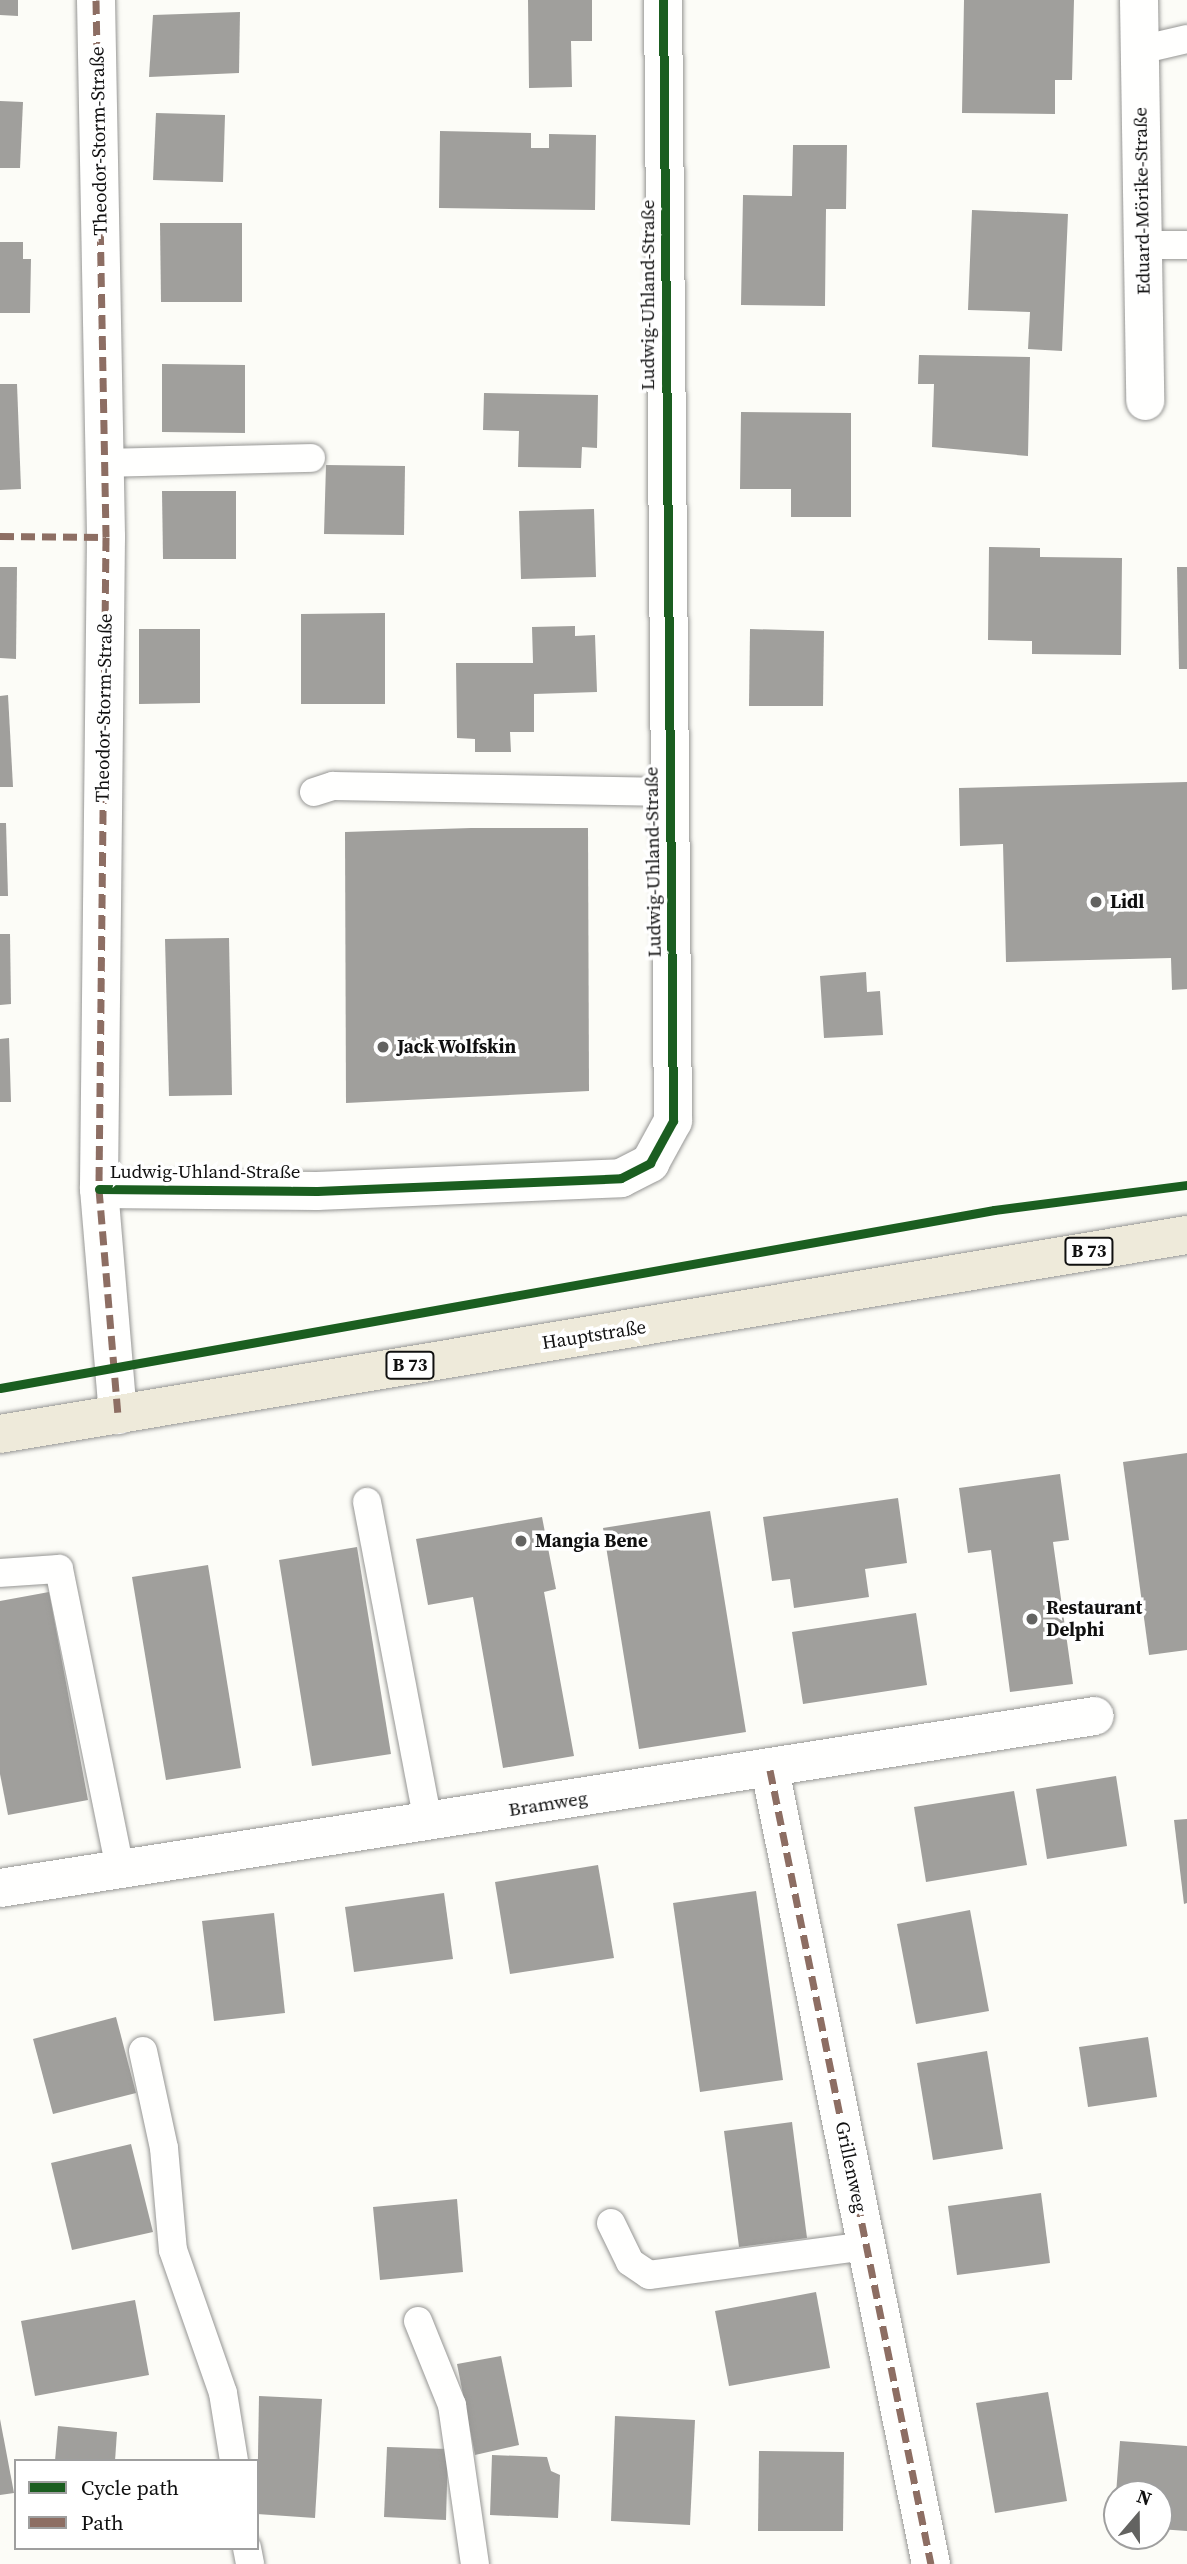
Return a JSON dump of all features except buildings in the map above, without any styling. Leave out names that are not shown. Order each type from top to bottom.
[{"type":"main road","name":"Hauptstraße","points":[[0,1434],[1187,1235]]},
{"type":"street","name":"Theodor-Storm-Straße","points":[[96,0],[104,463],[99,1189],[118,1415]]},
{"type":"street","name":"Ludwig-Uhland-Straße","points":[[99,1189],[317,1191],[621,1178],[650,1163],[673,1121],[663,0]]},
{"type":"street","name":"Eduard-Mörike-Straße","points":[[1139,0],[1145,401]]},
{"type":"street","name":"Bramweg","points":[[0,1888],[770,1770],[1095,1716]]},
{"type":"street","name":"Grillenweg","points":[[770,1770],[931,2564]]},
{"type":"lane","points":[[1140,50],[1187,40]]},
{"type":"lane","points":[[1142,245],[1187,245]]},
{"type":"lane","points":[[104,463],[311,458]]},
{"type":"lane","points":[[314,792],[333,786],[670,792]]},
{"type":"lane","points":[[367,1502],[428,1823]]},
{"type":"lane","points":[[0,1573],[59,1569],[120,1870]]},
{"type":"lane","points":[[143,2051],[164,2148],[173,2250],[223,2393],[234,2459]]},
{"type":"lane","points":[[611,2223],[629,2262],[649,2274],[867,2246]]},
{"type":"lane","points":[[418,2321],[452,2405],[475,2564]]},
{"type":"marked path","points":[[96,0],[106,537],[99,1189],[118,1415]]},
{"type":"marked path","points":[[0,536],[106,537]]},
{"type":"marked path","points":[[770,1770],[931,2564]]},
{"type":"cycle path","points":[[99,1189],[317,1191],[621,1178],[650,1163],[673,1121],[663,0]]},
{"type":"cycle path","points":[[0,1388],[994,1210],[1187,1185]]},
{"type":"place","name":"Lidl","points":[[1096,902]]},
{"type":"place","name":"Jack Wolfskin","points":[[383,1047]]},
{"type":"place","name":"Mangia Bene","points":[[521,1541]]},
{"type":"place","name":"Restaurant Delphi","points":[[1032,1619]]}]
